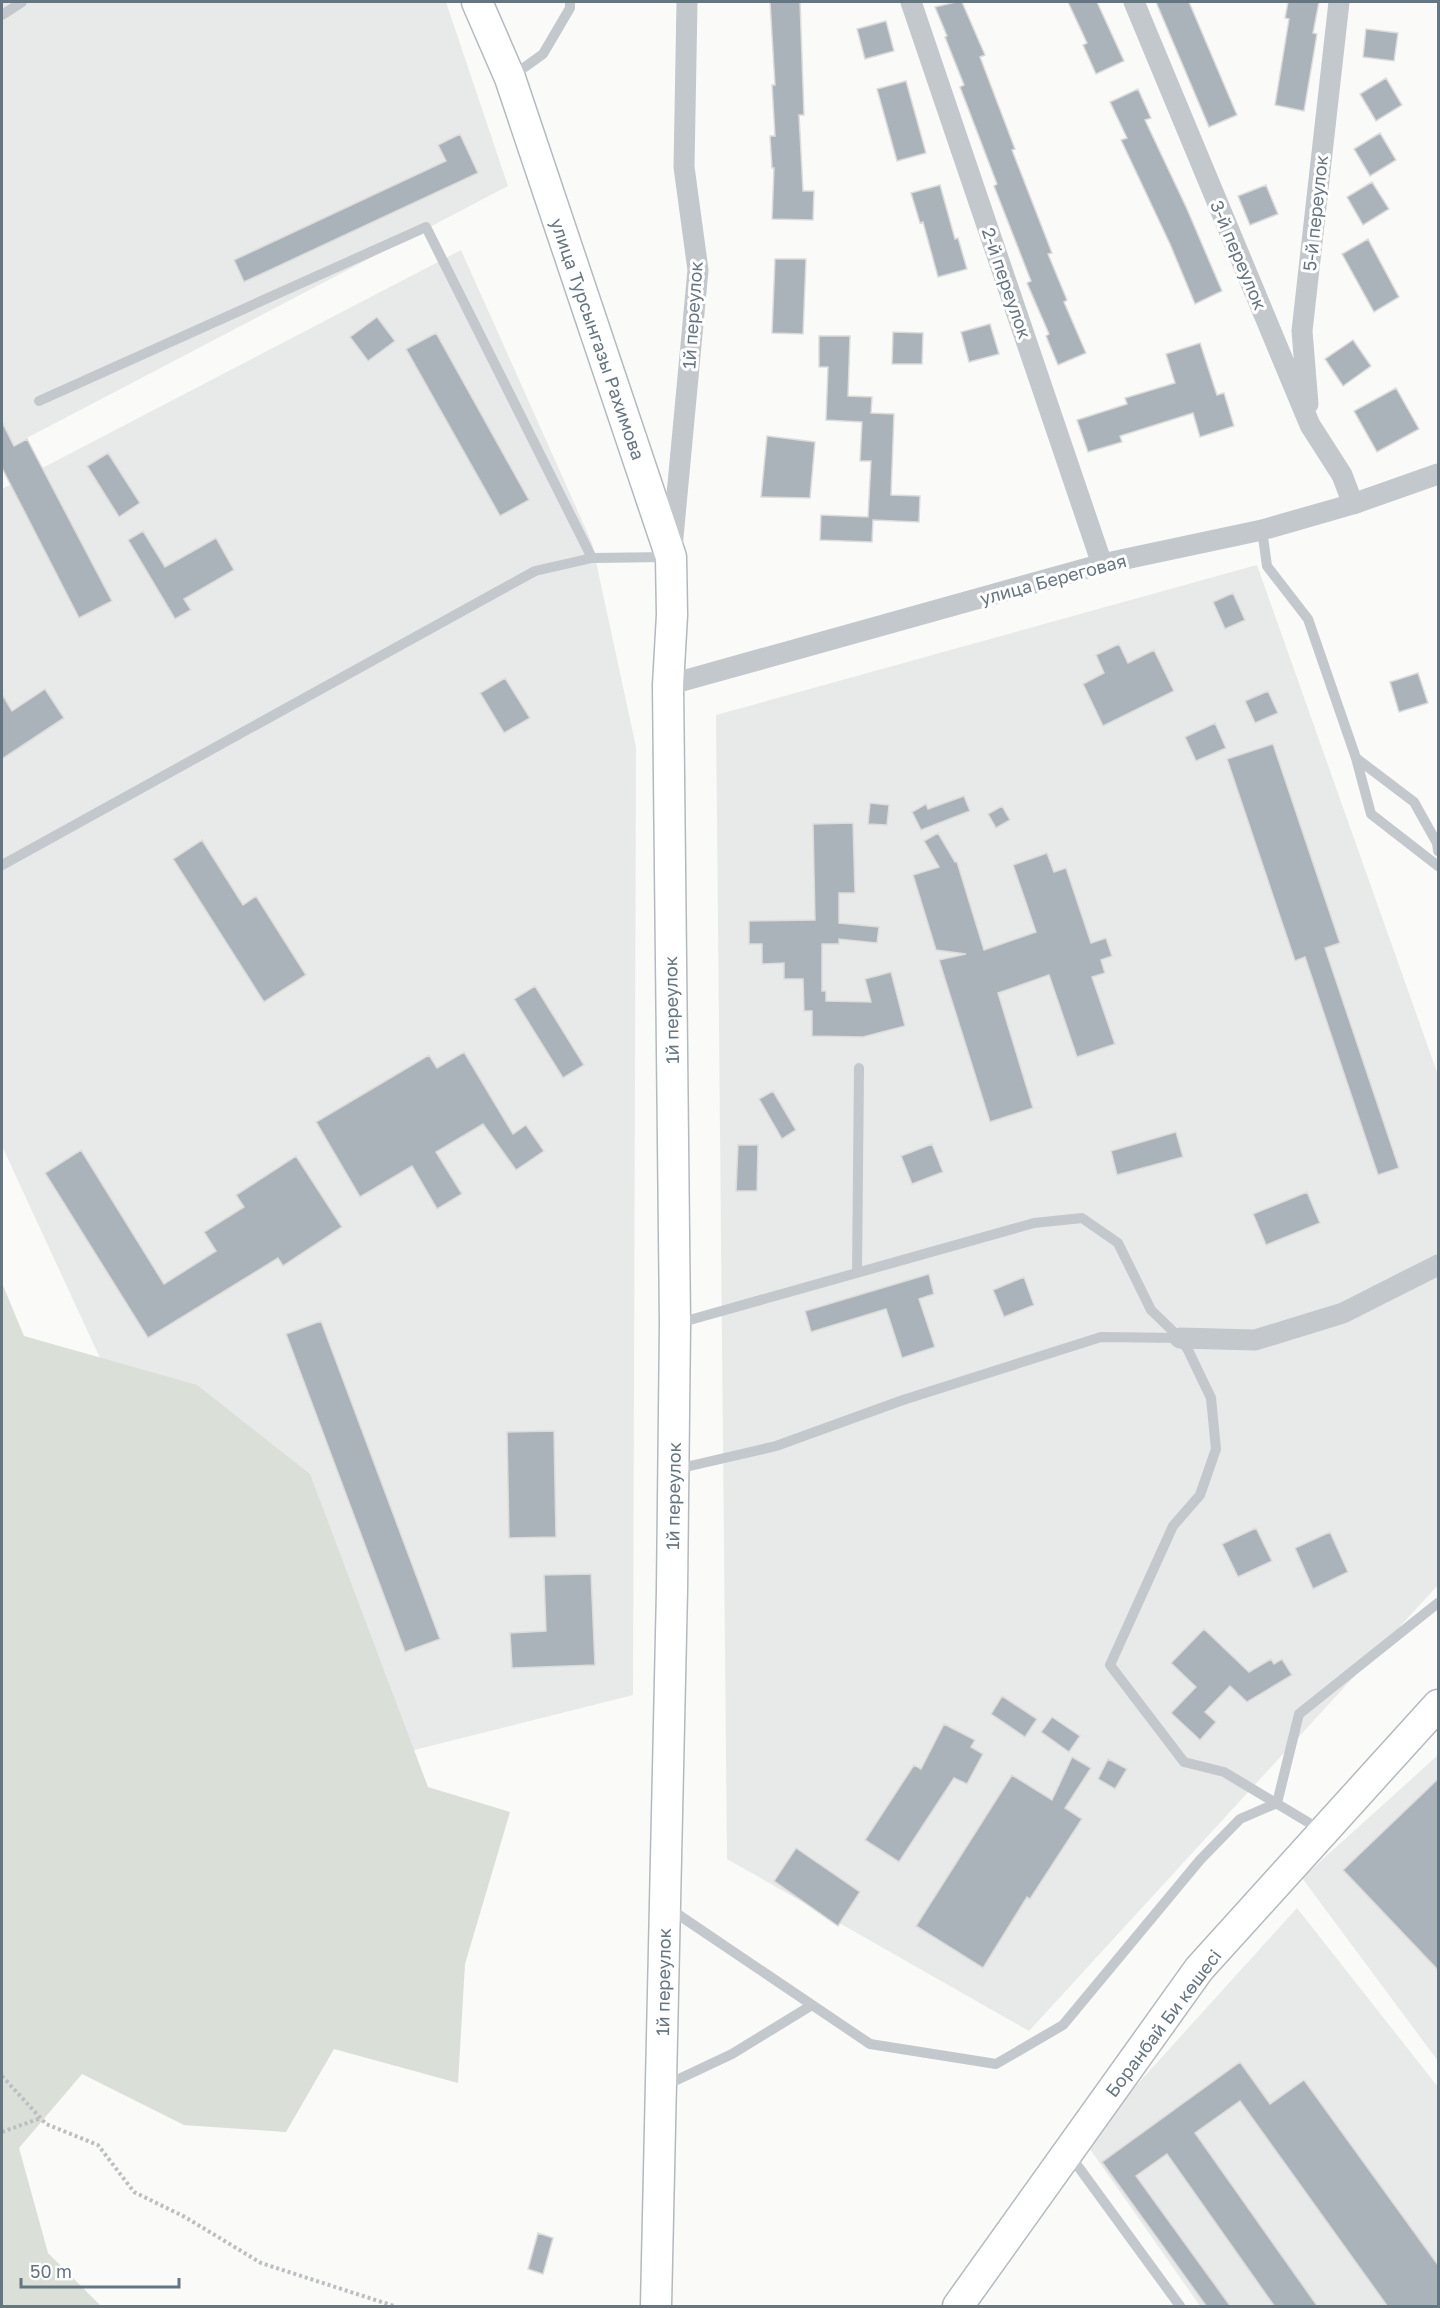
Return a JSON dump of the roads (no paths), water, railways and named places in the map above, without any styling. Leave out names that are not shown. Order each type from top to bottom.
[{"type":"street","name":"улица Турсынгазы Рахимова","points":[[477,2],[510,78],[671,557],[672,615],[668,685]]},
{"type":"street","name":"1й переулок","points":[[671,557],[698,270],[684,167],[687,2]]},
{"type":"street","name":"2-й переулок","points":[[911,2],[1102,564]]},
{"type":"street","name":"3-й переулок","points":[[1134,2],[1310,425],[1342,475],[1353,504]]},
{"type":"street","name":"5-й переулок","points":[[1310,425],[1302,331],[1339,2]]},
{"type":"street","name":"улица Береговая","points":[[668,685],[1102,564],[1262,530],[1353,504],[1438,475]]},
{"type":"street","name":"1й переулок","points":[[656,2307],[675,1324],[668,685]]},
{"type":"street","points":[[1180,1338],[1255,1340],[1343,1313],[1438,1265]]},
{"type":"street","name":"Боранбай Би көшесі","points":[[958,2307],[1199,1969],[1438,1705]]},
{"type":"lane","points":[[2,15],[22,2]]},
{"type":"lane","points":[[510,78],[543,54],[570,8],[570,2]]},
{"type":"lane","points":[[39,401],[426,227],[592,558]]},
{"type":"lane","points":[[1262,530],[1267,566],[1308,619],[1356,758],[1371,814],[1438,866]]},
{"type":"lane","points":[[2,865],[535,572],[592,558],[671,557]]},
{"type":"lane","points":[[1356,758],[1414,802],[1437,843],[1438,851]]},
{"type":"lane","points":[[857,1272],[859,1068]]},
{"type":"lane","points":[[675,1324],[1034,1223],[1082,1218],[1118,1243],[1151,1310],[1180,1338],[1211,1398],[1216,1449],[1200,1495],[1173,1526],[1110,1665],[1184,1762],[1224,1772],[1323,1832]]},
{"type":"lane","points":[[673,1469],[776,1446],[903,1400],[1101,1337],[1180,1338]]},
{"type":"lane","points":[[1277,1803],[1299,1714],[1438,1603]]},
{"type":"lane","points":[[665,1906],[870,2044],[996,2064],[1063,2025],[1208,1852],[1240,1819],[1277,1803]]},
{"type":"lane","points":[[661,2087],[732,2054],[812,2005]]},
{"type":"lane","points":[[1068,2152],[1180,2307]]}]
